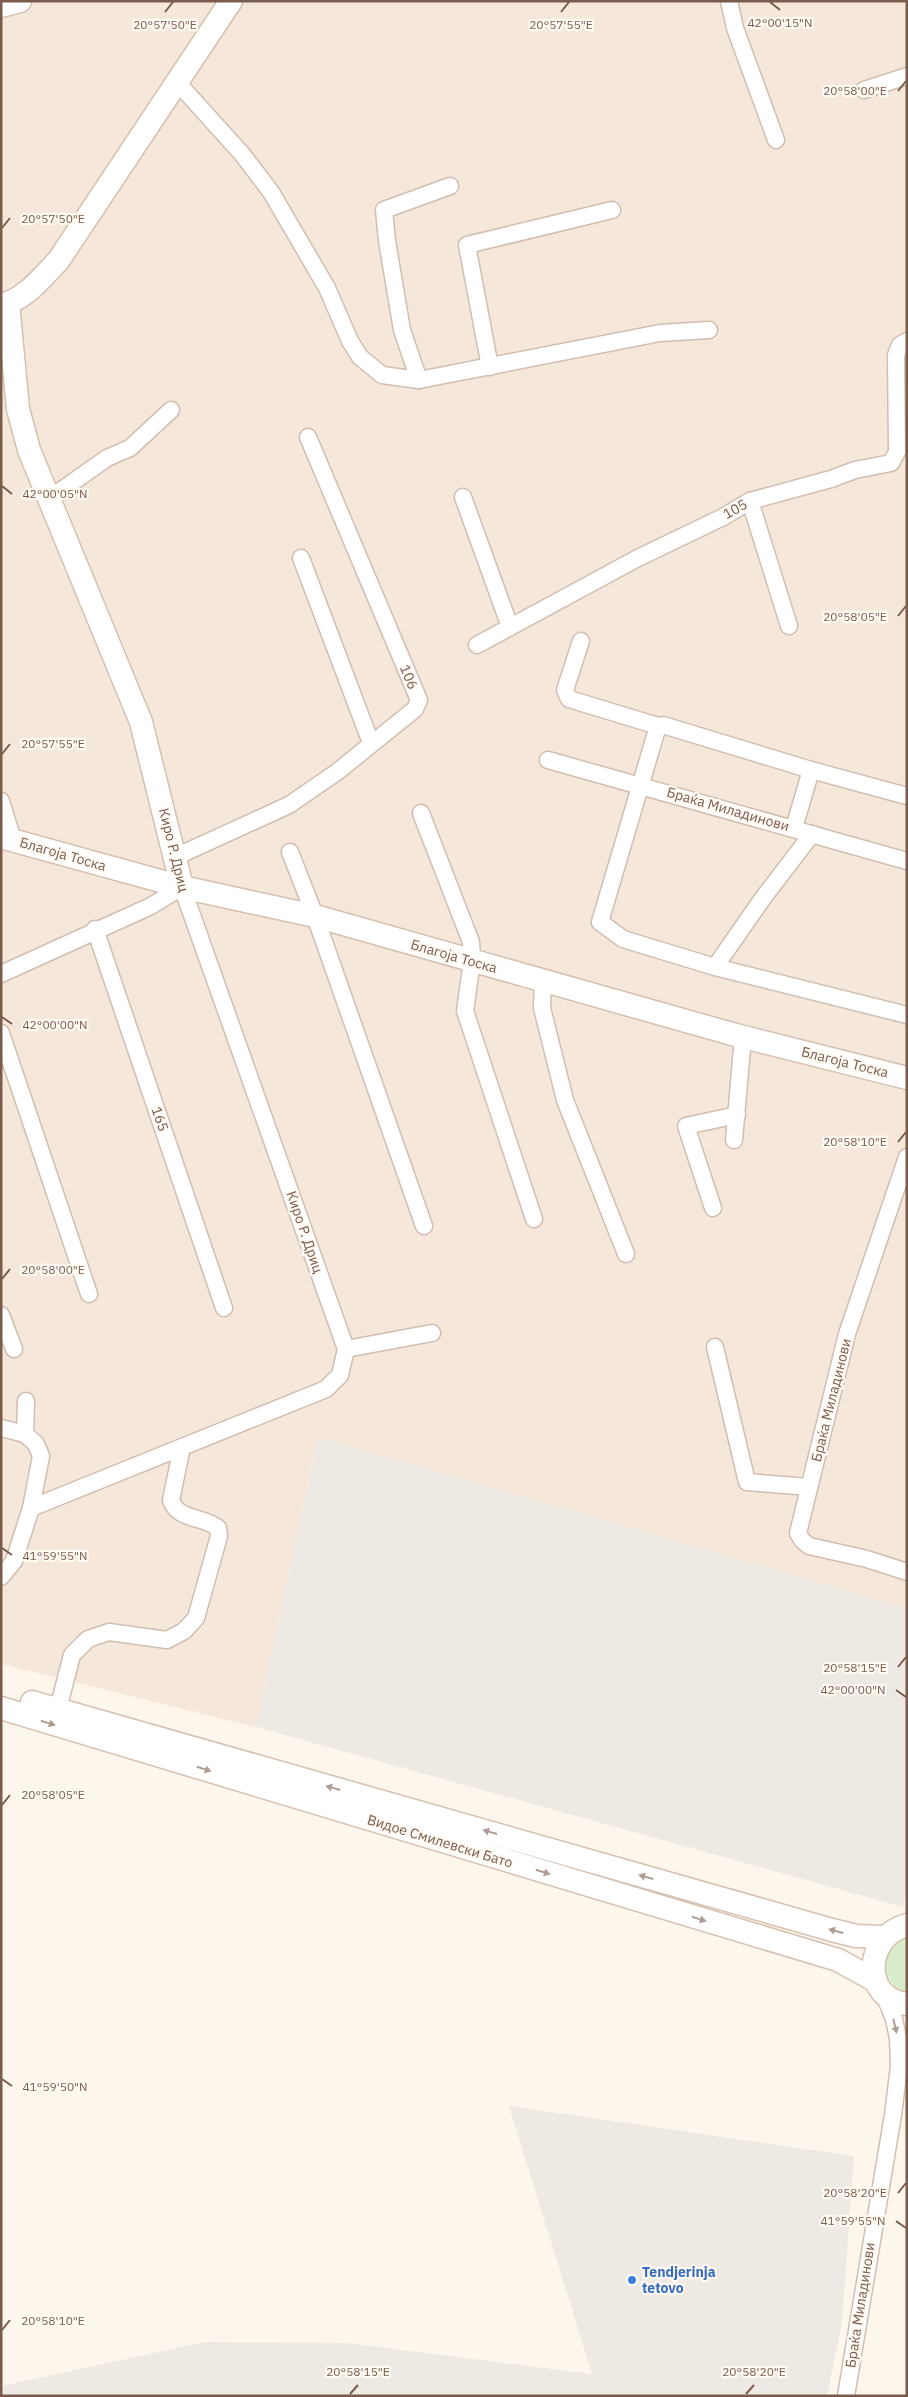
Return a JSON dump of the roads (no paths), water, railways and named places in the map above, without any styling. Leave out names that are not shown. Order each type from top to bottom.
[{"type":"street","points":[[1,6],[20,1]]},
{"type":"street","points":[[729,1],[735,28],[776,140]]},
{"type":"street","points":[[4,304],[30,290],[58,261],[177,82],[224,7]]},
{"type":"street","points":[[864,90],[907,76]]},
{"type":"street","points":[[177,82],[242,154],[271,192],[327,288],[350,341],[360,357],[382,375],[419,380],[660,333],[709,330]]},
{"type":"street","points":[[419,380],[402,330],[387,241],[384,210],[450,186]]},
{"type":"street","points":[[490,367],[467,245],[612,210]]},
{"type":"street","name":"Киро Р. Дриц","points":[[4,304],[18,410],[30,450],[141,722],[154,768],[182,887],[346,1349]]},
{"type":"street","name":"105","points":[[477,645],[636,558],[723,517],[750,501],[831,480],[855,470],[891,463],[897,452],[896,355],[900,345],[907,341]]},
{"type":"street","points":[[49,499],[107,458],[130,448],[171,410]]},
{"type":"street","name":"106","points":[[174,858],[289,805],[338,772],[371,743],[415,709],[419,700],[308,436]]},
{"type":"street","points":[[463,497],[510,627]]},
{"type":"street","points":[[750,501],[789,626]]},
{"type":"street","points":[[301,558],[371,743]]},
{"type":"street","points":[[581,641],[566,690],[569,699],[907,796]]},
{"type":"street","points":[[658,726],[639,784],[600,922],[623,939],[715,967],[907,1015]]},
{"type":"street","name":"Браќа Миладинови","points":[[548,760],[639,784],[907,861]]},
{"type":"street","points":[[794,828],[811,770]]},
{"type":"street","points":[[1,801],[7,838]]},
{"type":"street","points":[[421,813],[471,942],[472,961],[465,1011],[534,1218]]},
{"type":"street","points":[[715,967],[763,898],[812,834]]},
{"type":"street","name":"Благоја Тоска","points":[[7,838],[182,887],[315,916],[743,1037],[907,1078]]},
{"type":"street","points":[[290,852],[315,916],[424,1226]]},
{"type":"street","points":[[1,974],[95,929],[151,906],[182,887]]},
{"type":"street","name":"165","points":[[95,929],[224,1308]]},
{"type":"street","points":[[543,981],[542,1008],[565,1100],[626,1254]]},
{"type":"street","points":[[1,1033],[89,1294]]},
{"type":"street","points":[[734,1140],[743,1037]]},
{"type":"street","points":[[713,1208],[686,1126],[737,1115]]},
{"type":"street","name":"Браќа Миладинови","points":[[907,1157],[847,1334],[798,1533],[809,1546],[867,1559],[907,1572]]},
{"type":"street","points":[[1,1315],[14,1349]]},
{"type":"street","points":[[31,1508],[326,1389],[340,1375],[346,1349],[432,1334]]},
{"type":"street","points":[[715,1347],[747,1482],[809,1487]]},
{"type":"street","points":[[25,1434],[26,1401]]},
{"type":"street","points":[[1,1428],[25,1434],[36,1444],[41,1456],[31,1508],[14,1561],[1,1577]]},
{"type":"street","points":[[58,1709],[72,1655],[88,1639],[108,1632],[168,1640],[184,1631],[196,1618],[219,1536],[218,1528],[213,1524],[181,1514],[174,1507],[172,1500],[182,1447]]},
{"type":"street","name":"Видое Смилевски Бато","points":[[1,1693],[832,1930],[856,1936],[899,1927]]},
{"type":"street","name":"Видое Смилевски Бато","points":[[1,1708],[838,1960],[878,1985],[890,1998],[907,2004]]},
{"type":"street","points":[[899,1927],[875,1950],[873,1965],[878,1985],[889,2003],[894,2019],[898,2038],[899,2066]]},
{"type":"street","points":[[899,2066],[907,2045]]},
{"type":"street","name":"Браќа Миладинови","points":[[846,2396],[893,2115],[899,2066]]},
{"type":"place","name":"Tendjerinja tetovo","points":[[632,2280]]}]
